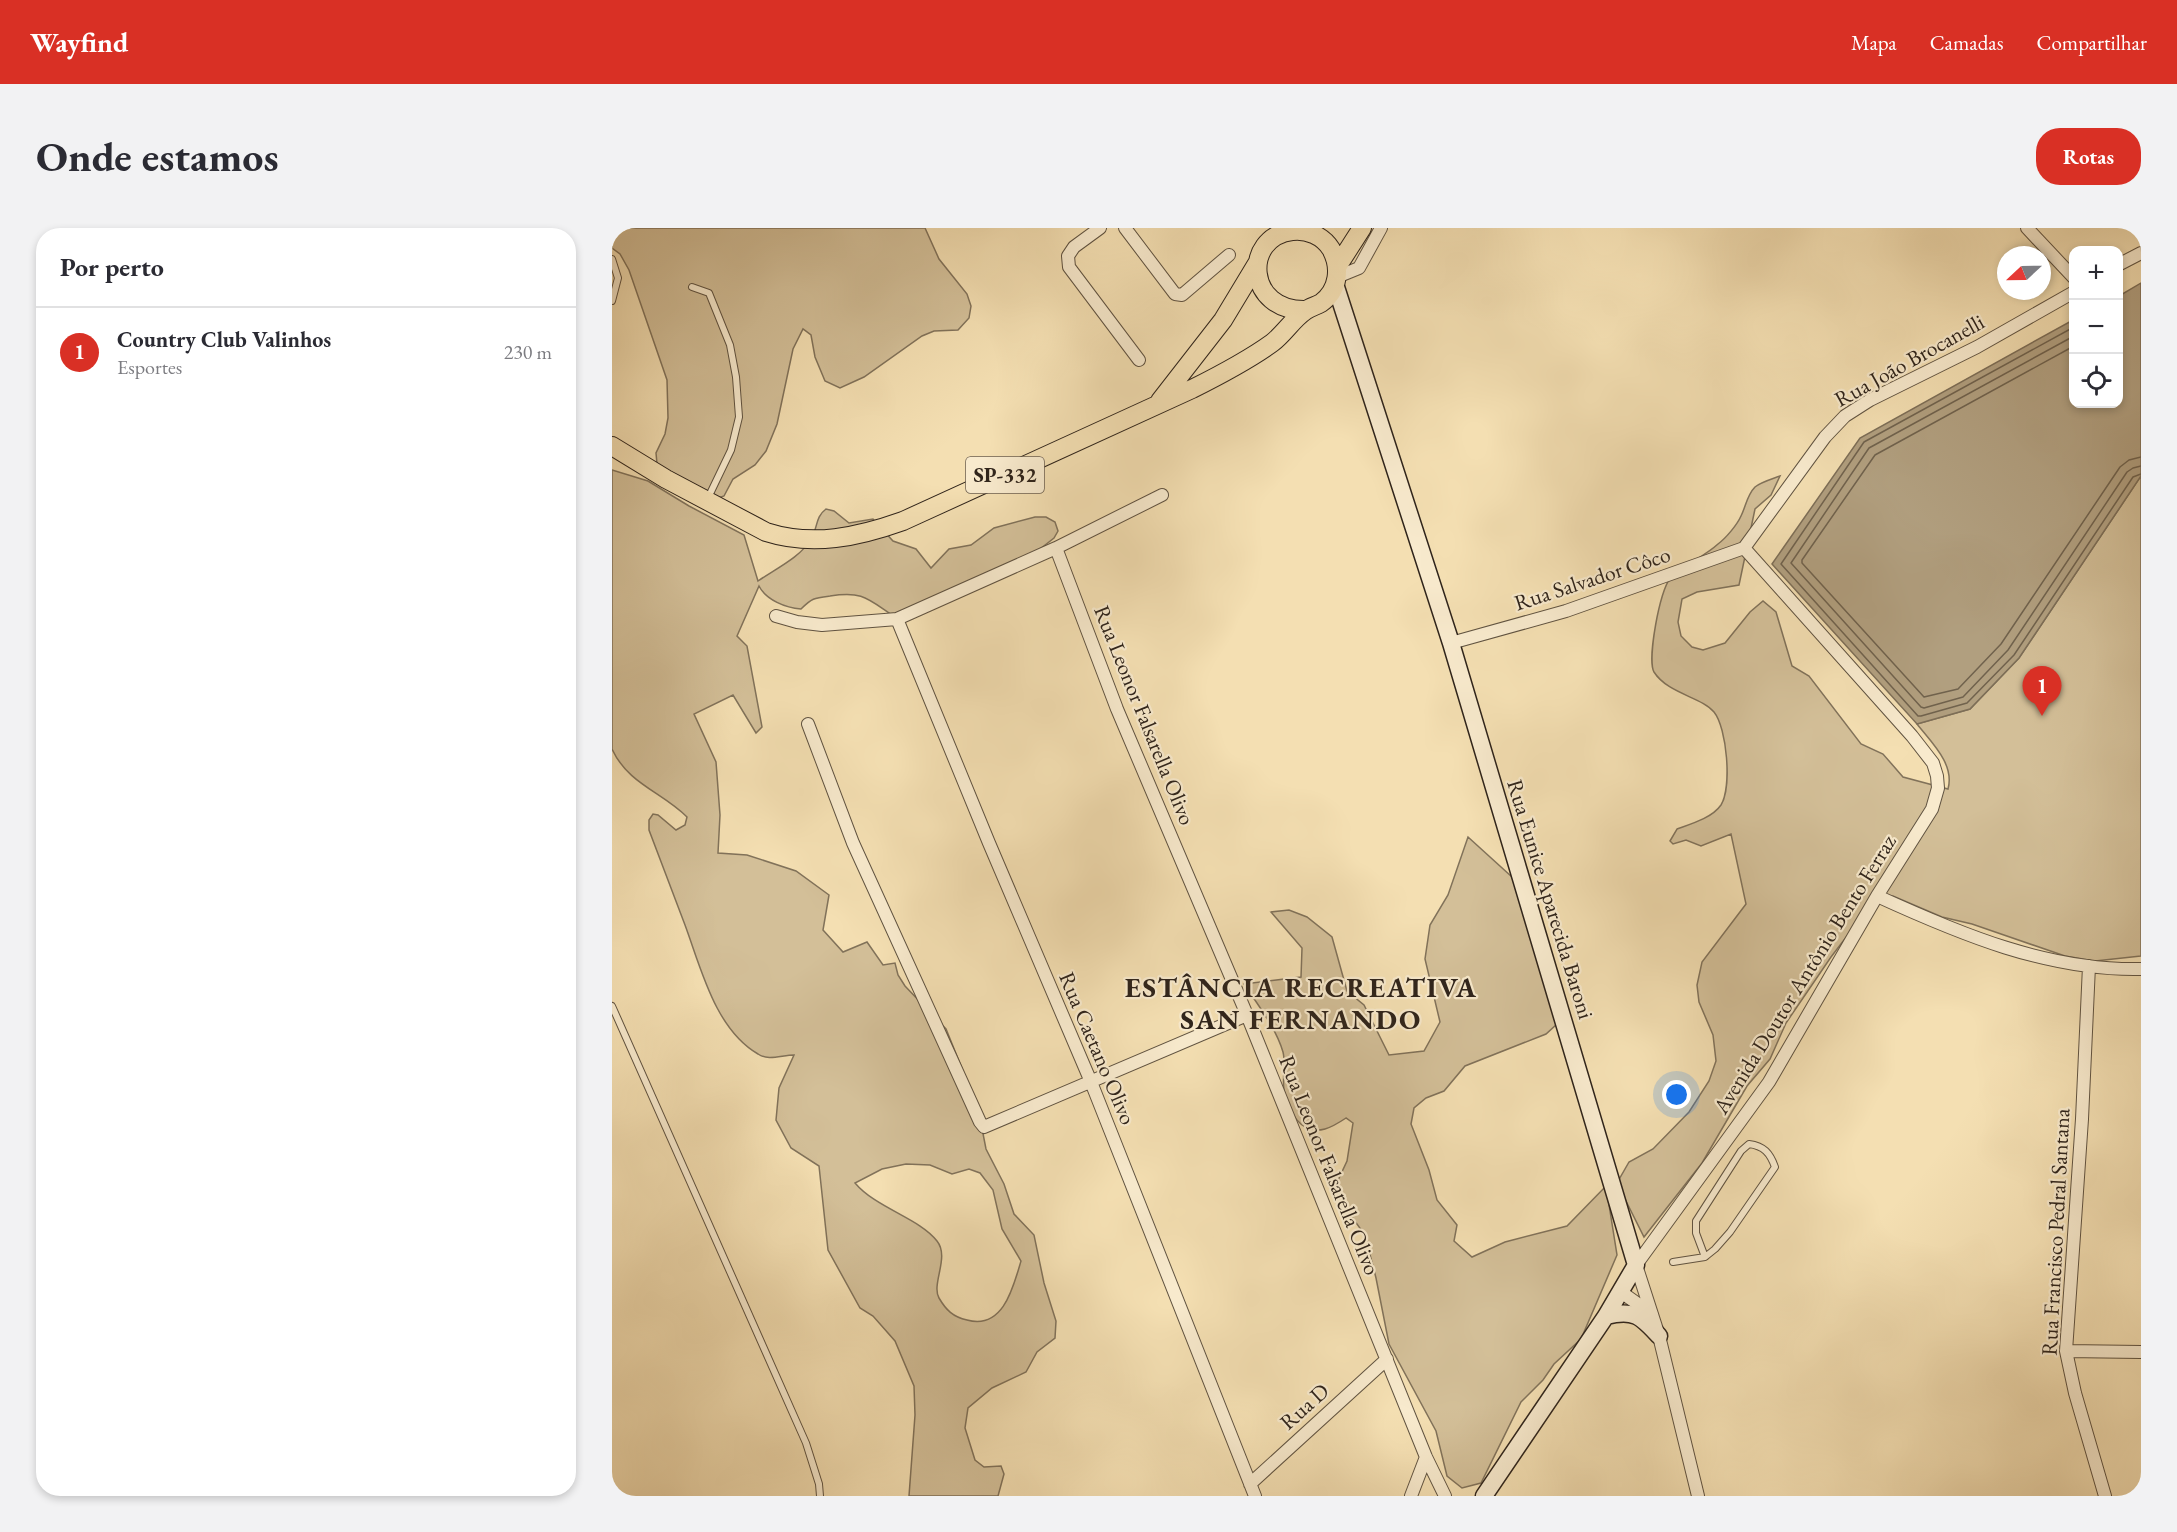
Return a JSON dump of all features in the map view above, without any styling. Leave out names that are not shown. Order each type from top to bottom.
[{"type":"main road","points":[[1337,276],[1335,256],[1329,246],[1321,238],[1305,230],[1275,232],[1261,252],[1258,262],[1257,276],[1261,288],[1269,299],[1280,307],[1306,310],[1324,301],[1362,228]]},
{"type":"main road","name":"SP-332","points":[[1157,405],[1222,320],[1258,262]]},
{"type":"main road","name":"Rua Eunice Aparecida Baroni","points":[[1337,276],[1348,319],[1451,643],[1636,1265]]},
{"type":"main road","points":[[1324,301],[1348,319]]},
{"type":"main road","name":"SP-332","points":[[612,446],[706,500],[780,537],[827,540],[867,534],[914,517],[1226,371],[1273,342],[1306,310]]},
{"type":"main road","name":"Avenida Doutor Antônio Bento Ferraz","points":[[1484,1496],[1606,1316],[1636,1265]]},
{"type":"main road","points":[[1606,1316],[1621,1312],[1641,1317],[1659,1336]]},
{"type":"street","points":[[1100,228],[1074,247],[1068,256],[1069,267],[1139,360]]},
{"type":"street","points":[[1125,228],[1175,294],[1182,295],[1193,288],[1229,255]]},
{"type":"street","points":[[1337,276],[1359,268],[1381,228]]},
{"type":"street","points":[[2028,228],[2069,274]]},
{"type":"street","points":[[2123,262],[2141,253]]},
{"type":"street","name":"Rua João Brocanelli","points":[[1744,548],[1824,436],[1845,416],[1870,400],[1977,347],[2069,294]]},
{"type":"street","points":[[776,616],[797,622],[822,625],[897,619],[1056,548],[1162,495]]},
{"type":"street","name":"Rua Leonor Falsarella Olivo","points":[[1056,548],[1118,709],[1247,1015],[1426,1457],[1445,1496]]},
{"type":"street","name":"Rua Salvador Côco","points":[[1451,643],[1566,611],[1744,548]]},
{"type":"street","name":"Avenida Doutor Antônio Bento Ferraz","points":[[1636,1265],[1769,1082],[1877,896],[1932,809],[1938,788],[1933,763],[1912,736],[1744,548]]},
{"type":"street","name":"Rua Caetano Olivo","points":[[897,619],[1091,1082],[1256,1496]]},
{"type":"street","points":[[808,724],[853,843],[984,1127],[1247,1015]]},
{"type":"street","points":[[1877,896],[1950,929],[2026,954],[2089,966],[2141,969]]},
{"type":"street","name":"Rua Francisco Pedral Santana","points":[[2089,966],[2082,1119],[2066,1351],[2074,1393],[2105,1496]]},
{"type":"street","name":"Rua Eunice Aparecida Baroni","points":[[1636,1265],[1659,1336],[1698,1496]]},
{"type":"street","points":[[1621,1293],[1652,1314]]},
{"type":"street","points":[[2066,1351],[2141,1352]]},
{"type":"street","name":"Rua D","points":[[1250,1484],[1387,1359]]},
{"type":"street","points":[[1411,1496],[1426,1457]]},
{"type":"lane","points":[[612,259],[618,278],[612,301]]},
{"type":"lane","points":[[692,287],[709,293],[730,345],[736,377],[739,417],[731,450],[706,500]]},
{"type":"lane","points":[[612,1006],[806,1443],[819,1484],[820,1496]]},
{"type":"lane","points":[[1673,1262],[1705,1257],[1730,1232],[1775,1167],[1771,1154],[1758,1145],[1749,1144],[1741,1151],[1696,1221],[1696,1233],[1705,1257]]},
{"type":"shaded area","points":[[612,228],[925,228],[939,259],[967,294],[971,306],[969,318],[958,330],[934,331],[922,336],[864,377],[840,388],[825,381],[815,357],[811,335],[803,329],[793,349],[777,424],[766,451],[755,465],[733,479],[724,496],[713,500],[657,464],[656,453],[665,434],[668,418],[667,380],[629,270],[620,254],[612,248]]},
{"type":"shaded area","points":[[612,470],[648,481],[744,535],[758,581],[794,557],[807,545],[822,512],[826,509],[834,511],[849,523],[873,519],[893,541],[916,549],[931,568],[949,549],[971,545],[994,528],[1035,517],[1046,517],[1055,522],[1058,531],[1054,538],[1016,568],[892,615],[864,597],[850,594],[817,598],[801,609],[795,608],[771,599],[759,586],[737,636],[747,646],[762,727],[756,733],[733,695],[694,714],[716,762],[720,815],[718,853],[747,855],[796,871],[829,895],[823,930],[843,952],[867,942],[883,965],[895,963],[898,975],[905,986],[946,1029],[978,1108],[986,1149],[1004,1184],[1014,1214],[1034,1235],[1044,1283],[1056,1321],[1055,1338],[1037,1352],[1026,1372],[992,1388],[968,1408],[965,1428],[975,1460],[984,1467],[1001,1466],[1004,1474],[998,1496],[909,1496],[915,1415],[914,1386],[895,1341],[873,1316],[860,1308],[828,1250],[819,1166],[791,1148],[776,1120],[779,1088],[794,1055],[771,1057],[758,1054],[743,1043],[720,1014],[704,978],[649,830],[649,820],[653,814],[658,815],[676,830],[685,825],[687,817],[627,771],[612,749]],"holes":[[[906,1164],[930,1165],[952,1174],[969,1169],[980,1173],[993,1190],[1002,1229],[1021,1261],[1010,1294],[998,1313],[990,1319],[967,1320],[954,1315],[947,1309],[937,1292],[942,1255],[937,1241],[920,1226],[874,1199],[855,1183],[882,1169]]]},
{"type":"shaded area","points":[[1780,476],[1771,495],[1755,509],[1739,585],[1697,592],[1682,599],[1678,622],[1681,636],[1692,647],[1703,650],[1725,643],[1750,612],[1763,601],[1776,612],[1792,666],[1809,676],[1861,744],[1883,754],[1903,777],[1948,789],[1948,771],[1945,762],[1917,724],[1970,709],[2019,658],[2141,476],[2141,956],[2095,961],[2065,956],[1972,924],[1942,917],[1893,896],[1883,898],[1870,906],[1831,957],[1786,1023],[1770,1059],[1747,1086],[1702,1163],[1644,1237],[1617,1183],[1629,1162],[1653,1149],[1689,1112],[1709,1081],[1716,1061],[1713,1035],[1699,1002],[1697,985],[1702,962],[1746,904],[1731,834],[1701,846],[1686,840],[1673,844],[1670,841],[1677,829],[1707,817],[1721,805],[1726,785],[1727,758],[1722,731],[1714,712],[1668,685],[1654,672],[1653,640],[1662,596],[1670,579],[1728,535],[1739,520],[1748,497],[1755,487]]},
{"type":"shaded area","points":[[1468,837],[1512,877],[1529,904],[1557,1024],[1546,1034],[1465,1066],[1444,1091],[1426,1098],[1414,1108],[1411,1124],[1429,1170],[1437,1200],[1457,1225],[1454,1241],[1472,1257],[1505,1242],[1567,1226],[1606,1186],[1617,1255],[1581,1339],[1554,1364],[1543,1380],[1521,1402],[1481,1483],[1462,1488],[1447,1476],[1436,1431],[1389,1344],[1365,1235],[1333,1191],[1347,1161],[1353,1123],[1346,1118],[1328,1128],[1316,1130],[1309,1129],[1297,1120],[1292,1113],[1284,1090],[1284,1057],[1280,1043],[1244,984],[1301,977],[1302,948],[1271,912],[1289,910],[1307,917],[1332,937],[1347,991],[1364,1005],[1389,1055],[1424,1051],[1440,1022],[1425,959],[1430,925],[1448,895]]},
{"type":"water","points":[[2141,283],[2141,476],[2019,658],[1970,709],[1917,724],[1772,564],[1860,438],[2069,322],[2069,408],[2123,408],[2123,294]]},
{"type":"place","name":"Country Club Valinhos","points":[[2042,716]]},
{"type":"district","name":"ESTÂNCIA RECREATIVA SAN FERNANDO","points":[[1301,1003]]}]
